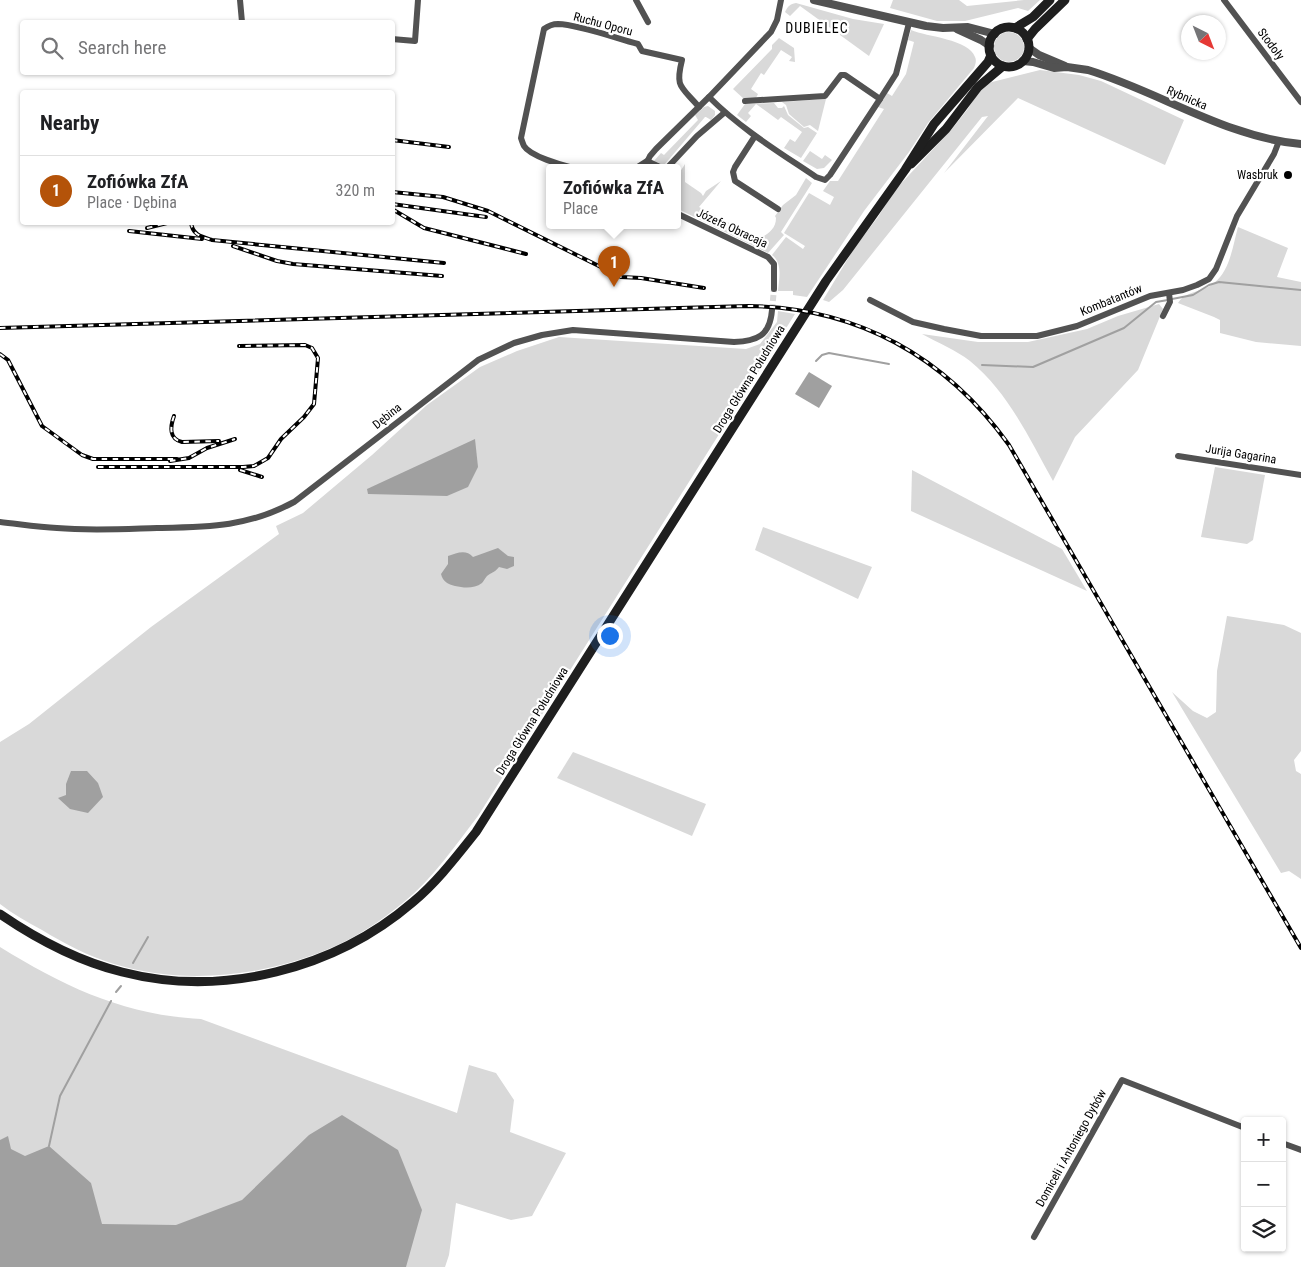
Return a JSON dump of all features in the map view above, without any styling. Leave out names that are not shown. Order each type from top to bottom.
[{"type":"main road","points":[[1015,28],[1033,16],[1050,0]]},
{"type":"main road","points":[[1028,43],[1022,32],[1015,28],[1004,28],[995,34],[990,51],[997,63],[1003,66],[1012,67],[1024,61],[1028,54],[1028,43],[1035,29],[1065,0]]},
{"type":"main road","name":"Droga Główna Południowa","points":[[0,914],[26,932],[60,950],[90,962],[123,973],[163,980],[202,982],[246,979],[284,971],[321,958],[358,941],[412,903],[434,883],[476,832],[846,250],[905,170],[934,124],[990,51]]},
{"type":"main road","name":"Droga Główna Południowa","points":[[905,170],[946,129],[978,87],[1003,66]]},
{"type":"street","points":[[240,0],[242,20]]},
{"type":"street","points":[[395,39],[415,42],[418,0]]},
{"type":"street","points":[[636,0],[648,22]]},
{"type":"street","points":[[646,164],[656,149],[771,32],[777,20],[781,0]]},
{"type":"street","points":[[814,0],[932,28],[968,27],[995,34]]},
{"type":"street","name":"Stodoły","points":[[1224,0],[1301,102]]},
{"type":"street","points":[[708,97],[724,113],[755,136],[816,176],[825,180],[828,179],[896,74],[910,22]]},
{"type":"street","name":"Ruchu Oporu","points":[[557,164],[528,151],[521,138],[544,29],[550,25],[558,24],[638,44],[642,51],[682,60],[678,77],[679,85],[699,106]]},
{"type":"street","points":[[955,28],[981,40],[990,51]]},
{"type":"street","name":"Rybnicka","points":[[1028,43],[1049,60],[1067,67],[1093,72],[1227,127],[1255,136],[1301,144]]},
{"type":"street","name":"Rybnicka","points":[[1024,61],[1054,68],[1067,67]]},
{"type":"street","points":[[745,102],[825,96],[841,75],[844,75],[880,99]]},
{"type":"street","points":[[671,164],[697,136],[724,113]]},
{"type":"street","points":[[755,136],[734,167],[735,181],[778,209]]},
{"type":"street","name":"Kombatantów","points":[[870,300],[904,318],[923,325],[981,336],[1025,336],[1050,334],[1071,328],[1150,296],[1170,297],[1197,285],[1213,275],[1237,216],[1274,154],[1279,141]]},
{"type":"street","points":[[643,164],[648,161]]},
{"type":"street","points":[[648,161],[654,164]]},
{"type":"street","name":"Józefa Obracaja","points":[[681,215],[768,257],[774,264],[774,290]]},
{"type":"street","points":[[1164,316],[1170,297]]},
{"type":"street","name":"Dębina","points":[[0,522],[58,528],[110,529],[215,526],[235,524],[258,518],[276,512],[294,502],[478,360],[514,343],[542,335],[573,330],[734,342],[752,341],[769,327],[772,310]]},
{"type":"street","name":"Jurija Gagarina","points":[[1178,456],[1301,475]]},
{"type":"street","name":"Domiceli i Antoniego Dybów","points":[[1034,1237],[1122,1080],[1241,1126]]},
{"type":"street","points":[[1286,1144],[1301,1150]]},
{"type":"shaded area","points":[[893,0],[959,0],[967,6],[1040,0],[1028,11],[1018,8],[965,21],[937,21],[890,8]]},
{"type":"shaded area","points":[[796,3],[853,19],[884,24],[869,56],[800,6],[790,16],[785,12],[789,6]]},
{"type":"shaded area","points":[[911,30],[947,39],[965,46],[975,57],[974,68],[928,123],[909,152],[864,211],[807,297],[793,295],[793,291],[778,291],[779,267],[778,262],[772,255],[786,237],[803,249],[805,246],[784,233],[809,193],[830,205],[834,197],[823,191],[830,181],[838,181],[884,109],[878,107],[887,93],[892,96],[906,74],[914,42],[908,40]]},
{"type":"shaded area","points":[[1009,32],[1015,33],[1023,41],[1023,53],[1015,61],[1009,62],[1003,61],[995,53],[994,47],[995,41],[1003,33]]},
{"type":"shaded area","points":[[779,38],[794,48],[795,62],[789,61],[792,57],[781,50],[764,75],[761,73],[751,89],[758,94],[756,98],[744,99],[733,89],[772,49],[772,45]]},
{"type":"shaded area","points":[[1040,70],[1079,75],[1101,81],[1184,120],[1165,165],[1018,98],[944,173],[988,116],[982,117],[843,290],[829,302],[823,300],[855,247],[878,217],[895,190],[952,129],[982,87],[992,82]]},
{"type":"shaded area","points":[[826,99],[818,131],[810,125],[804,127],[789,114],[786,105],[782,102]]},
{"type":"shaded area","points":[[774,103],[778,108],[784,106],[788,115],[804,128],[808,127],[817,133],[801,158],[784,148],[790,139],[795,142],[802,132],[781,117],[778,120],[756,104],[748,113],[751,116],[746,122],[737,115],[745,104]]},
{"type":"shaded area","points":[[708,106],[715,111],[715,115],[711,120],[705,117],[665,164],[654,161],[661,153],[664,155],[698,120],[695,115]]},
{"type":"shaded area","points":[[810,151],[822,159],[825,155],[832,160],[824,168],[817,169],[803,161]]},
{"type":"shaded area","points":[[685,164],[685,182],[703,196],[706,191],[721,181],[699,207],[759,239],[773,228],[776,222],[775,216],[783,205],[796,195],[806,178],[812,183],[781,232],[784,235],[768,253],[681,210],[681,170]]},
{"type":"shaded area","points":[[1238,227],[1288,248],[1277,277],[1301,282],[1301,346],[1256,342],[1220,333],[1220,320],[1178,303],[1185,296],[1210,286],[1224,272]]},
{"type":"shaded area","points":[[1159,304],[1163,309],[1138,370],[1075,437],[1053,481],[1017,416],[996,387],[965,357],[922,334],[978,342],[1028,342],[1087,329],[1118,316]]},
{"type":"shaded area","points":[[778,311],[795,314],[478,816],[415,893],[377,923],[347,941],[275,967],[221,975],[194,976],[140,971],[104,961],[59,940],[20,918],[0,904],[0,742],[29,724],[151,627],[279,534],[276,526],[303,513],[372,455],[427,405],[480,367],[517,351],[559,337],[746,349],[760,344],[777,322]]},
{"type":"shaded area","points":[[809,372],[832,386],[819,408],[795,394]]},
{"type":"shaded area","points":[[475,439],[478,467],[468,487],[447,496],[368,494],[367,489]]},
{"type":"shaded area","points":[[1215,467],[1265,475],[1253,540],[1247,544],[1201,537]]},
{"type":"shaded area","points":[[912,470],[1062,549],[1087,591],[911,511]]},
{"type":"shaded area","points":[[763,527],[872,567],[858,599],[755,550]]},
{"type":"shaded area","points":[[498,548],[508,556],[514,557],[514,566],[507,569],[499,567],[487,576],[482,583],[472,587],[455,586],[444,581],[441,574],[448,564],[448,556],[464,552],[473,557]]},
{"type":"shaded area","points":[[1227,616],[1284,625],[1301,633],[1301,751],[1294,760],[1296,771],[1301,774],[1301,879],[1289,871],[1281,873],[1172,692],[1193,711],[1207,718],[1216,712],[1217,671]]},
{"type":"shaded area","points":[[573,752],[706,804],[692,836],[557,778]]},
{"type":"shaded area","points":[[71,771],[87,771],[98,783],[103,797],[88,813],[70,809],[58,798],[66,795],[66,784]]},
{"type":"shaded area","points":[[0,947],[48,975],[96,996],[146,1012],[201,1019],[457,1113],[469,1065],[496,1073],[514,1100],[510,1132],[566,1153],[532,1216],[511,1220],[456,1203],[449,1255],[445,1267],[0,1267]]},
{"type":"shaded area","points":[[342,1115],[398,1150],[422,1210],[406,1267],[0,1267],[0,1140],[8,1136],[11,1149],[25,1156],[49,1146],[91,1183],[102,1224],[176,1225],[242,1200],[309,1135]]},
{"type":"waterway","points":[[1172,299],[1193,295],[1209,285],[1219,282],[1301,290]]},
{"type":"waterway","points":[[982,365],[1033,367],[1124,328],[1156,302],[1168,300]]},
{"type":"waterway","points":[[816,361],[822,355],[829,353],[889,364]]},
{"type":"waterway","points":[[133,963],[148,937]]},
{"type":"waterway","points":[[116,992],[121,986]]},
{"type":"waterway","points":[[49,1146],[60,1096],[111,1001]]},
{"type":"tunnel","points":[[772,310],[774,289]]},
{"type":"railway","points":[[395,140],[449,147]]},
{"type":"railway","points":[[395,192],[443,197],[488,211],[621,277],[641,278],[704,288]]},
{"type":"railway","points":[[395,204],[486,217]]},
{"type":"railway","points":[[395,211],[424,228],[526,254]]},
{"type":"railway","points":[[147,228],[159,225]]},
{"type":"railway","points":[[192,225],[195,233],[212,240],[444,263]]},
{"type":"railway","points":[[129,231],[202,239]]},
{"type":"railway","points":[[233,246],[277,261],[293,264],[442,276]]},
{"type":"railway","points":[[0,328],[748,306],[788,309],[826,316],[862,327],[896,343],[927,363],[957,386],[984,414],[1009,445],[1301,948]]},
{"type":"railway","points":[[98,467],[243,467],[254,466],[268,458],[281,439],[304,417],[314,404],[318,358],[312,348],[305,345],[239,346]]},
{"type":"railway","points":[[0,354],[8,360],[42,426],[82,455],[93,459],[177,459]]},
{"type":"railway","points":[[174,416],[172,432],[178,440],[182,442],[219,441]]},
{"type":"railway","points":[[170,461],[189,458],[207,448],[235,439]]},
{"type":"railway","points":[[240,470],[262,477]]},
{"type":"place","name":"Wasbruk","points":[[1288,175]]},
{"type":"place","name":"Zofiówka ZfA","points":[[614,287]]},
{"type":"district","name":"DUBIELEC","points":[[817,28]]}]
